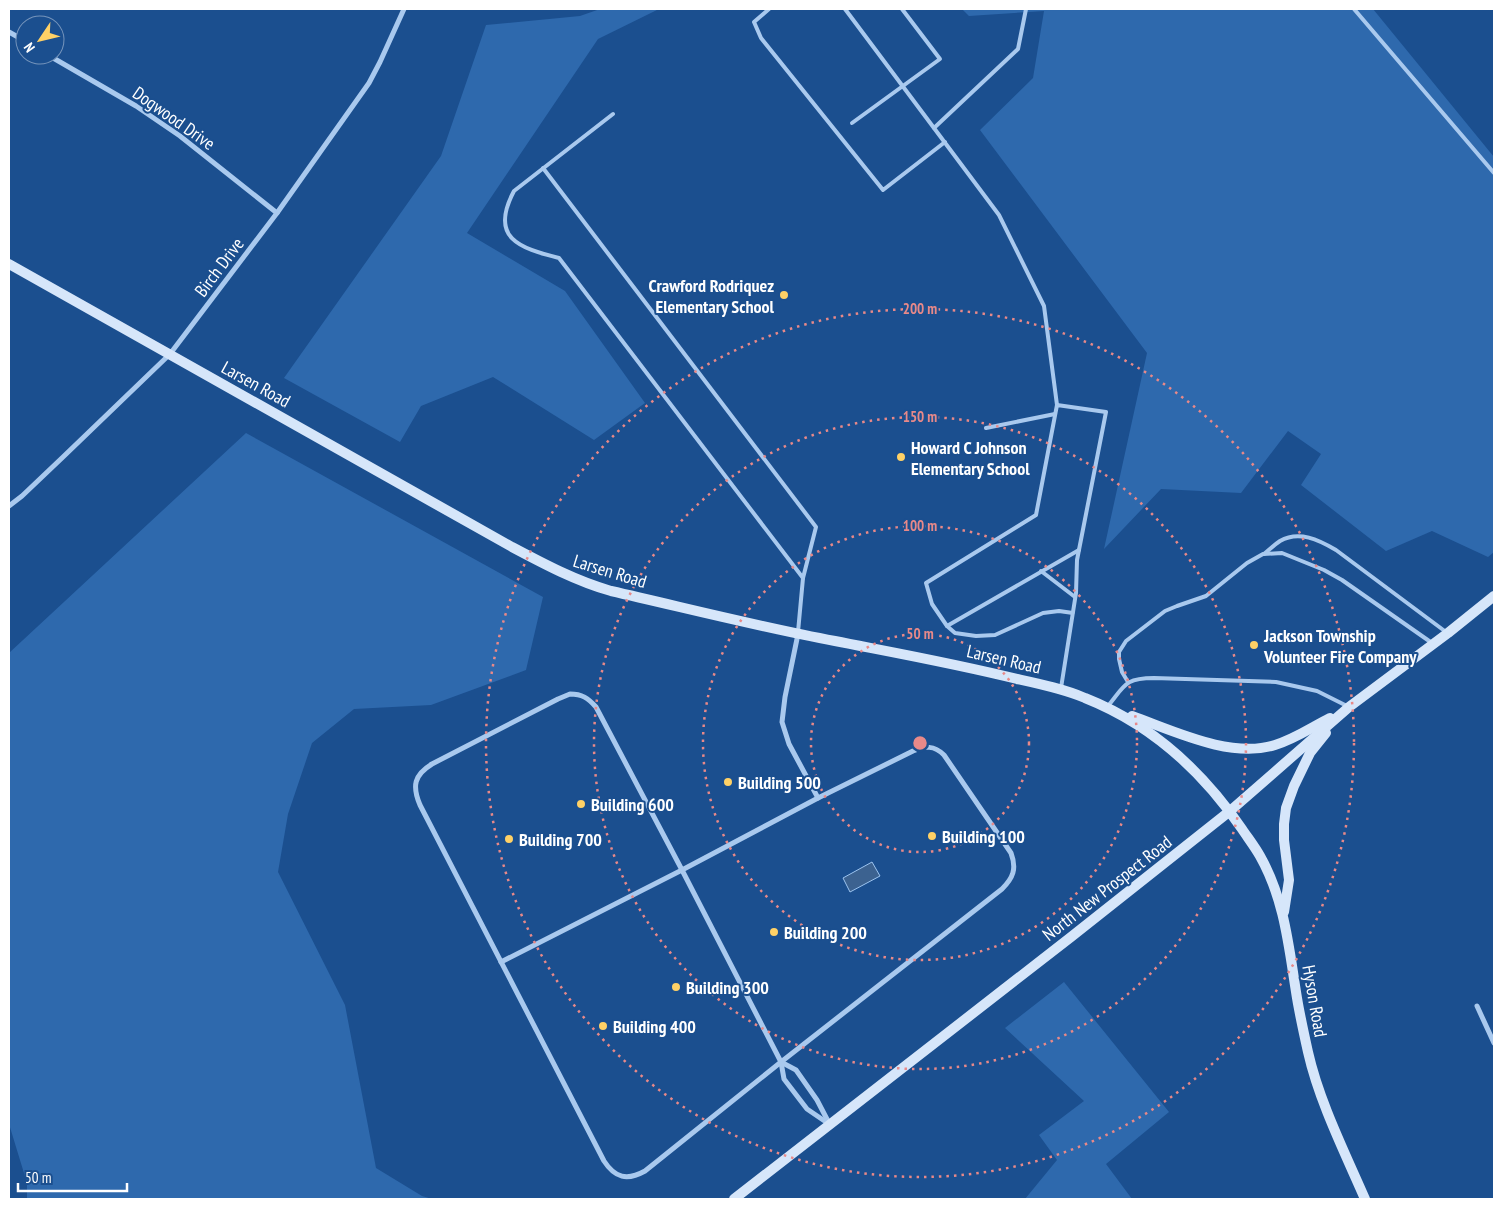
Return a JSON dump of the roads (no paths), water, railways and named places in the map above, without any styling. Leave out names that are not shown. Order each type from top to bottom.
[{"type":"street","name":"Birch Drive","points":[[9,506],[64,458],[170,354],[277,213],[369,83],[404,9]]},
{"type":"street","name":"Dogwood Drive","points":[[65,65],[136,106],[180,136],[277,213]]},
{"type":"street","name":"Larsen Road","points":[[9,264],[512,547],[589,585],[798,634],[985,670],[1084,697],[1107,707],[1146,729],[1174,751],[1206,783],[1230,811]]},
{"type":"street","name":"North New Prospect Road","points":[[734,1199],[1230,811],[1348,708],[1494,596]]},
{"type":"street","points":[[798,634],[785,697],[782,722],[789,744],[818,798]]},
{"type":"street","points":[[501,962],[682,870],[818,798],[913,751],[922,747],[935,748],[944,755],[1012,854],[1015,867],[1009,882],[1002,889],[781,1062],[645,1171],[636,1176],[616,1174],[609,1169],[604,1161],[501,962],[420,805],[416,796],[416,781],[419,774],[432,764],[570,694],[582,696],[590,701],[600,715],[682,870],[781,1062],[784,1079],[807,1109],[829,1125]]},
{"type":"street","points":[[1107,707],[1214,744],[1239,749],[1258,749],[1273,746],[1348,708]]},
{"type":"street","points":[[1283,916],[1289,880],[1284,824],[1289,799],[1310,753],[1348,708]]},
{"type":"street","name":"Hyson Road","points":[[1230,811],[1260,856],[1277,893],[1289,941],[1297,997],[1309,1055],[1330,1119],[1365,1199]]},
{"type":"street","points":[[1477,1006],[1494,1043]]},
{"type":"street","points":[[781,1062],[796,1070],[817,1100],[829,1125]]},
{"type":"lane","points":[[769,9],[754,22],[761,38],[883,190],[945,142]]},
{"type":"lane","points":[[845,9],[999,215],[1044,306],[1056,405],[1036,515],[926,583],[932,604],[947,626],[955,633],[976,636],[995,635],[1043,613],[1059,611],[1073,613]]},
{"type":"lane","points":[[852,123],[940,59],[902,9]]},
{"type":"lane","points":[[934,128],[1018,49],[1026,9]]},
{"type":"lane","points":[[1354,9],[1494,173]]},
{"type":"lane","points":[[613,114],[514,191],[504,214],[505,225],[510,236],[519,245],[533,252],[559,258],[803,578]]},
{"type":"lane","points":[[543,168],[816,527],[803,578],[798,634]]},
{"type":"lane","points":[[1056,405],[1106,412],[1076,560],[1075,597],[1061,690]]},
{"type":"lane","points":[[986,428],[1055,414]]},
{"type":"lane","points":[[1128,682],[1122,672],[1119,660],[1119,652],[1126,641],[1165,611],[1206,596],[1247,562],[1263,554],[1280,541],[1292,537],[1305,536],[1316,539],[1336,550],[1448,633]]},
{"type":"lane","points":[[947,626],[1078,550]]},
{"type":"lane","points":[[1263,554],[1282,553],[1324,570],[1342,580],[1433,644]]},
{"type":"lane","points":[[1042,571],[1075,597]]},
{"type":"lane","points":[[1107,707],[1128,682],[1138,678],[1154,678],[1276,682],[1317,691],[1348,708]]},
{"type":"place","name":"Crawford Rodriquez Elementary School","points":[[784,295]]},
{"type":"place","name":"Howard C Johnson Elementary School","points":[[901,457]]},
{"type":"place","name":"Jackson Township Volunteer Fire Company","points":[[1254,645]]},
{"type":"place","name":"Building 500","points":[[728,782]]},
{"type":"place","name":"Building 600","points":[[581,804]]},
{"type":"place","name":"Building 100","points":[[932,836]]},
{"type":"place","name":"Building 700","points":[[509,839]]},
{"type":"place","name":"Building 200","points":[[774,932]]},
{"type":"place","name":"Building 300","points":[[676,987]]},
{"type":"place","name":"Building 400","points":[[603,1026]]}]
